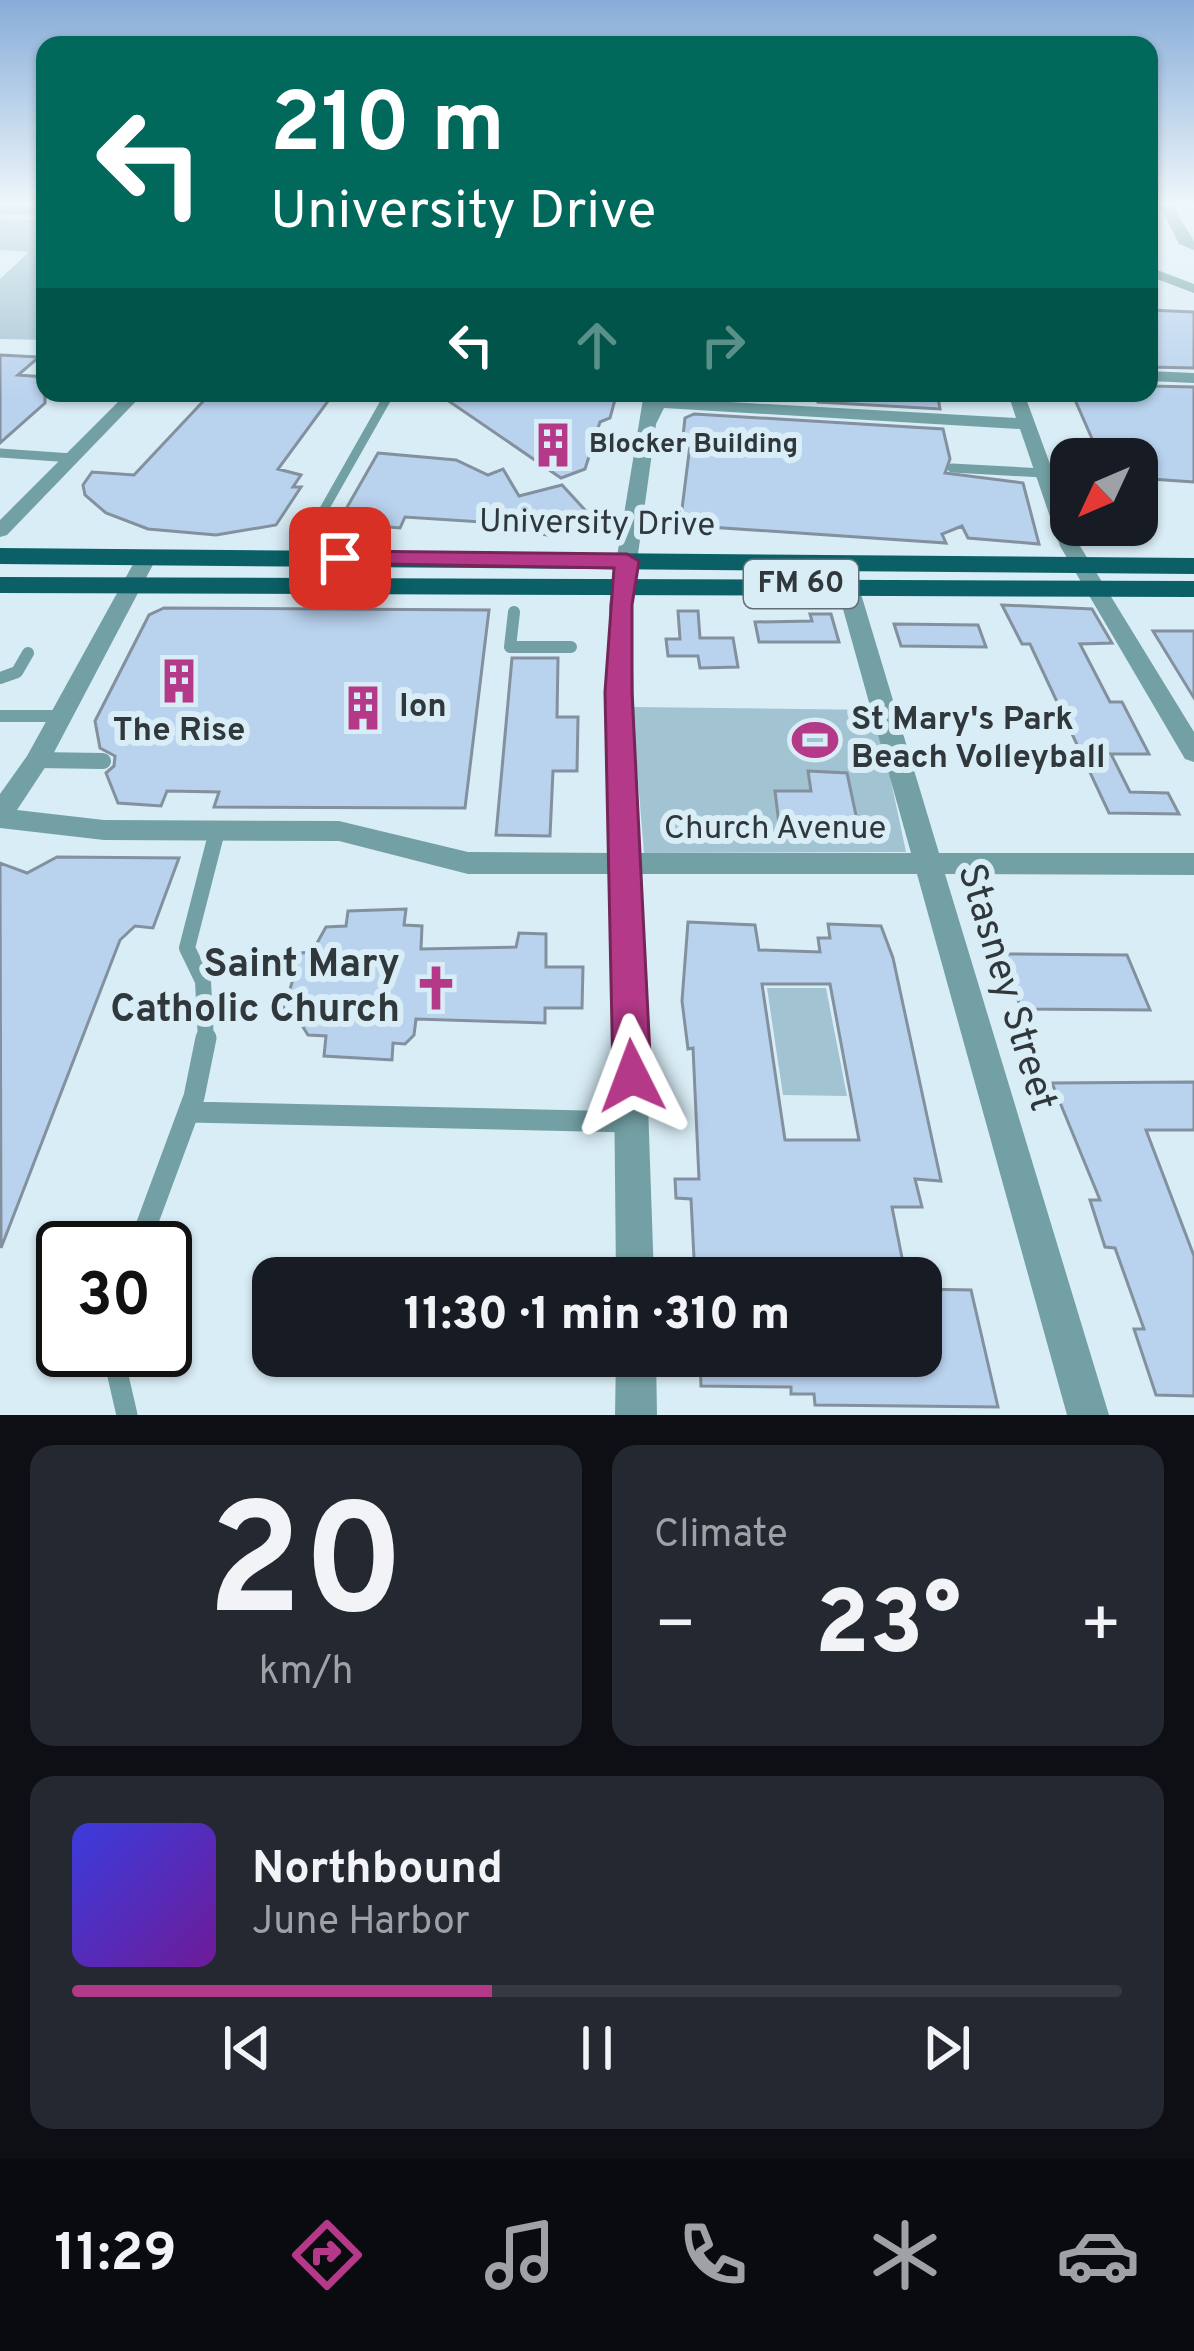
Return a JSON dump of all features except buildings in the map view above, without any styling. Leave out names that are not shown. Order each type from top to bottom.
[{"type":"main road","name":"University Drive","points":[[0,556],[296,558],[847,584],[1090,576],[1194,566]]},
{"type":"main road","name":"University Drive","points":[[0,585],[625,573],[1090,576],[1194,589]]},
{"type":"street","points":[[1158,274],[1194,289]]},
{"type":"street","points":[[1158,377],[1194,379]]},
{"type":"street","points":[[0,531],[127,402]]},
{"type":"street","points":[[635,1257],[619,647],[625,573],[654,402]]},
{"type":"street","points":[[712,402],[1025,424]]},
{"type":"street","points":[[1019,402],[1043,473],[1090,576],[1194,753]]},
{"type":"street","name":"Church Avenue","points":[[147,557],[37,760],[0,816],[104,830],[339,831],[468,863],[1194,864]]},
{"type":"street","name":"Stasney Street","points":[[847,584],[925,867],[1088,1415]]},
{"type":"street","points":[[636,1377],[636,1415]]},
{"type":"lane","points":[[296,558],[384,402]]},
{"type":"lane","points":[[0,453],[72,458]]},
{"type":"lane","points":[[952,468],[1043,473]]},
{"type":"lane","points":[[514,612],[510,646],[571,647]]},
{"type":"lane","points":[[0,678],[17,672],[28,652]]},
{"type":"lane","points":[[0,716],[61,716]]},
{"type":"lane","points":[[37,760],[103,761]]},
{"type":"lane","points":[[148,1221],[190,1112],[207,1038],[203,969],[187,948],[217,831]]},
{"type":"lane","points":[[190,1112],[634,1122]]},
{"type":"lane","points":[[118,1377],[127,1415]]},
{"type":"shaded area","points":[[12,268],[36,268],[36,340],[0,339],[0,279]]},
{"type":"shaded area","points":[[632,707],[876,710],[906,852],[644,853]]},
{"type":"shaded area","points":[[767,988],[826,988],[847,1096],[783,1095]]},
{"type":"place","name":"Blocker Building","points":[[553,445]]},
{"type":"place","name":"The Rise","points":[[179,681]]},
{"type":"place","name":"Ion","points":[[363,708]]},
{"type":"place","name":"St Mary's Park Beach Volleyball","points":[[815,740]]},
{"type":"place","name":"Saint Mary Catholic Church","points":[[436,988]]},
{"type":"route","points":[[340,558],[627,561],[620,605],[619,692],[632,1076]]}]
